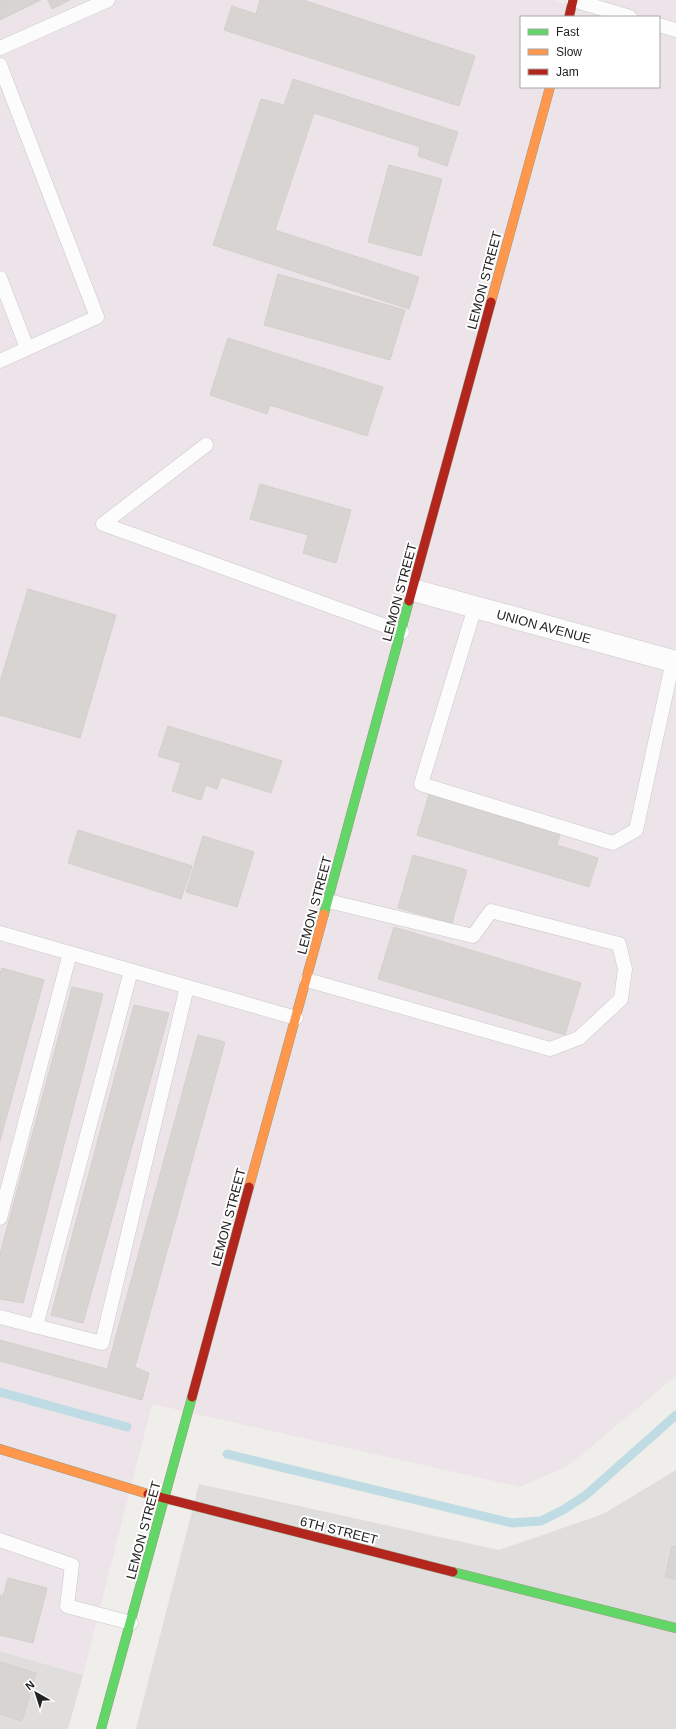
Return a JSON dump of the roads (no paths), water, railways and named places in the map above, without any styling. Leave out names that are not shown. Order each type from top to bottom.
[{"type":"street","points":[[569,16],[573,0]]},
{"type":"street","name":"LEMON STREET","points":[[101,1729],[550,88]]},
{"type":"street","name":"UNION AVENUE","points":[[413,590],[675,661]]},
{"type":"street","name":"6TH STREET","points":[[0,1449],[165,1499],[674,1628]]},
{"type":"lane","points":[[0,48],[108,0]]},
{"type":"lane","points":[[573,0],[627,16]]},
{"type":"lane","points":[[660,25],[676,30]]},
{"type":"lane","points":[[0,65],[97,317],[0,361]]},
{"type":"lane","points":[[0,278],[27,348]]},
{"type":"lane","points":[[206,444],[103,524],[402,632]]},
{"type":"lane","points":[[475,607],[421,784],[613,843],[636,830],[675,661]]},
{"type":"lane","points":[[307,980],[550,1049],[579,1038],[621,999],[625,969],[620,944],[491,911],[473,936],[328,901]]},
{"type":"lane","points":[[0,933],[296,1018]]},
{"type":"lane","points":[[0,1218],[70,953]]},
{"type":"lane","points":[[36,1326],[131,971]]},
{"type":"lane","points":[[0,1317],[102,1343],[187,987]]},
{"type":"lane","points":[[0,1540],[72,1566],[67,1606],[131,1623]]},
{"type":"waterway","points":[[0,1392],[127,1427]]},
{"type":"waterway","points":[[227,1454],[512,1523],[541,1521],[563,1510],[586,1495],[676,1415]]}]
